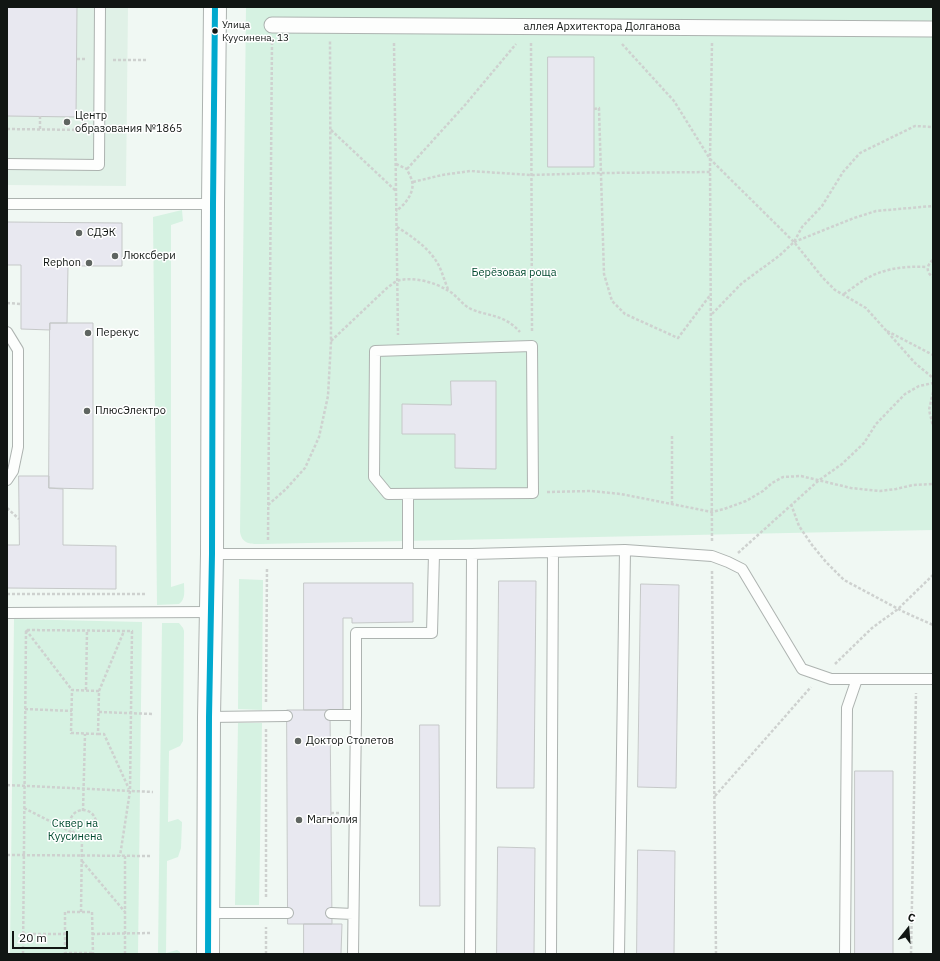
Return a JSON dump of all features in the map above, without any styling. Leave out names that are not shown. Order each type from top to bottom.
[{"type":"main road","points":[[208,954],[215,7]]},
{"type":"street","name":"аллея Архитектора Долганова","points":[[272,25],[933,29]]},
{"type":"lane","points":[[7,164],[98,165],[100,7]]},
{"type":"lane","points":[[7,204],[213,204]]},
{"type":"lane","points":[[7,332],[18,350],[18,447],[13,471],[7,480]]},
{"type":"lane","points":[[532,341],[533,493],[388,494],[374,477],[375,351],[532,341]]},
{"type":"lane","points":[[408,494],[408,554]]},
{"type":"lane","points":[[212,554],[472,554],[625,550],[712,556],[728,562],[742,570],[802,669],[831,679],[933,679]]},
{"type":"lane","points":[[619,954],[625,550]]},
{"type":"lane","points":[[551,954],[553,552]]},
{"type":"lane","points":[[353,954],[356,633],[432,633],[434,554]]},
{"type":"lane","points":[[470,954],[472,554]]},
{"type":"lane","points":[[7,613],[211,612]]},
{"type":"lane","points":[[846,954],[847,708],[857,679]]},
{"type":"lane","points":[[330,715],[356,715]]},
{"type":"lane","points":[[209,717],[287,716]]},
{"type":"lane","points":[[209,913],[288,913]]},
{"type":"lane","points":[[332,913],[354,914]]},
{"type":"path","points":[[266,954],[267,554],[272,25]]},
{"type":"path","points":[[268,506],[286,489],[304,468],[319,437],[328,396],[331,342],[330,26]]},
{"type":"path","points":[[394,26],[398,350]]},
{"type":"path","points":[[407,169],[465,105],[531,27]]},
{"type":"path","points":[[531,27],[532,341]]},
{"type":"path","points":[[594,27],[618,39],[656,80],[674,100],[710,160],[794,242],[823,278],[835,290],[866,308],[915,364],[933,378]]},
{"type":"path","points":[[712,28],[710,172],[716,954]]},
{"type":"path","points":[[594,108],[599,108],[604,274],[612,301],[625,314],[678,338],[712,294]]},
{"type":"path","points":[[40,116],[40,129]]},
{"type":"path","points":[[712,315],[742,283],[779,256],[794,242],[802,227],[822,206],[843,172],[860,153],[915,126],[933,127]]},
{"type":"path","points":[[7,129],[99,130]]},
{"type":"path","points":[[330,130],[396,191]]},
{"type":"path","points":[[396,164],[407,169],[413,182],[410,195],[404,206],[396,211]]},
{"type":"path","points":[[413,182],[442,175],[470,171],[532,175],[710,172]]},
{"type":"path","points":[[794,242],[854,218],[876,211],[933,206]]},
{"type":"path","points":[[396,227],[412,237],[430,253],[440,267],[448,290]]},
{"type":"path","points":[[933,260],[930,262],[928,267],[928,272],[933,277]]},
{"type":"path","points":[[844,294],[866,278],[888,269],[911,266],[928,267]]},
{"type":"path","points":[[331,342],[387,288],[397,281],[411,279],[432,283],[448,290],[470,308],[501,318],[513,324],[522,334],[532,341]]},
{"type":"path","points":[[7,303],[21,304]]},
{"type":"path","points":[[884,329],[933,354]]},
{"type":"path","points":[[728,562],[818,480],[842,464],[864,443],[876,424],[905,394],[919,386],[933,383]]},
{"type":"path","points":[[933,392],[929,410],[933,426]]},
{"type":"path","points":[[672,436],[672,505]]},
{"type":"path","points":[[533,493],[591,491],[620,494],[712,512],[746,501],[783,477],[801,476],[851,488],[880,491],[912,485],[933,484]]},
{"type":"path","points":[[791,504],[799,526],[812,545],[844,580],[904,612],[933,625]]},
{"type":"path","points":[[7,508],[19,519]]},
{"type":"path","points":[[43,588],[43,594]]},
{"type":"path","points":[[7,594],[145,594]]},
{"type":"path","points":[[7,613],[26,630],[72,690],[71,733],[104,734],[130,791]]},
{"type":"path","points":[[26,630],[132,631],[130,791],[120,856]]},
{"type":"path","points":[[23,954],[26,630]]},
{"type":"path","points":[[86,690],[87,631]]},
{"type":"path","points":[[98,734],[99,691],[124,631]]},
{"type":"path","points":[[911,954],[917,679]]},
{"type":"path","points":[[72,690],[99,691]]},
{"type":"path","points":[[25,709],[72,711]]},
{"type":"path","points":[[98,712],[154,714]]},
{"type":"path","points":[[83,810],[85,734]]},
{"type":"path","points":[[7,785],[153,792]]},
{"type":"path","points":[[24,808],[75,834],[82,836],[90,834],[95,828],[95,820],[90,813],[83,810],[75,813],[70,819],[70,827],[75,834]]},
{"type":"path","points":[[81,912],[82,836]]},
{"type":"path","points":[[7,855],[152,856]]},
{"type":"path","points":[[125,856],[125,954]]},
{"type":"path","points":[[82,861],[125,912]]},
{"type":"path","points":[[65,912],[81,912],[92,912],[92,954],[64,953],[65,912]]},
{"type":"path","points":[[92,934],[151,933]]},
{"type":"path","points":[[23,934],[65,934]]},
{"type":"shaded area","name":"Центр образования №1865","points":[[7,7],[128,7],[126,186],[7,185]]},
{"type":"green space","name":"Берёзовая роща","points":[[246,7],[933,7],[933,530],[260,544],[245,541],[240,532]]},
{"type":"green space","points":[[182,210],[183,221],[171,225],[171,587],[184,583],[184,595],[183,600],[179,604],[157,605],[153,217]]},
{"type":"green space","points":[[239,579],[263,580],[262,710],[238,709]]},
{"type":"green space","name":"Сквер на Куусинена","points":[[14,619],[142,622],[138,954],[10,954]]},
{"type":"green space","points":[[162,623],[179,623],[184,631],[183,741],[180,746],[169,751],[168,822],[178,819],[182,822],[181,848],[178,857],[167,861],[166,953],[177,950],[180,954],[158,954]]},
{"type":"green space","points":[[238,723],[262,723],[259,905],[235,905]]},
{"type":"building","points":[[7,7],[77,7],[76,117],[7,116]]},
{"type":"building","points":[[548,57],[594,57],[594,167],[548,167]]},
{"type":"building","points":[[7,222],[122,223],[122,266],[68,266],[67,323],[50,323],[50,330],[21,329],[21,265],[7,265]]},
{"type":"building","points":[[50,323],[93,323],[93,489],[49,488]]},
{"type":"building","points":[[451,381],[496,381],[496,469],[455,468],[455,434],[402,434],[402,404],[451,405]]},
{"type":"building","points":[[19,476],[49,476],[49,488],[63,489],[63,545],[116,546],[116,589],[7,588],[7,545],[19,545]]},
{"type":"building","points":[[499,581],[536,581],[534,788],[497,788]]},
{"type":"building","points":[[304,583],[413,583],[413,622],[352,623],[352,618],[343,618],[343,710],[304,710]]},
{"type":"building","points":[[641,584],[679,585],[676,788],[638,787]]},
{"type":"building","points":[[287,710],[330,710],[332,924],[288,924]]},
{"type":"building","points":[[420,725],[439,725],[440,906],[420,906]]},
{"type":"building","points":[[855,771],[893,771],[893,954],[855,954]]},
{"type":"building","points":[[498,847],[535,848],[534,954],[497,954]]},
{"type":"building","points":[[638,850],[675,851],[674,954],[637,954]]},
{"type":"building","points":[[304,924],[342,924],[341,954],[304,954]]},
{"type":"transit line","points":[[208,954],[215,7]]},
{"type":"place","name":"Улица Куусинена, 13","points":[[215,31]]},
{"type":"place","name":"Центр образования №1865","points":[[67,122]]},
{"type":"place","name":"СДЭК","points":[[79,233]]},
{"type":"place","name":"Люксбери","points":[[115,256]]},
{"type":"place","name":"Rephon","points":[[89,263]]},
{"type":"place","name":"Перекус","points":[[88,333]]},
{"type":"place","name":"ПлюсЭлектро","points":[[87,411]]},
{"type":"place","name":"Доктор Столетов","points":[[298,741]]},
{"type":"place","name":"Магнолия","points":[[299,820]]}]
